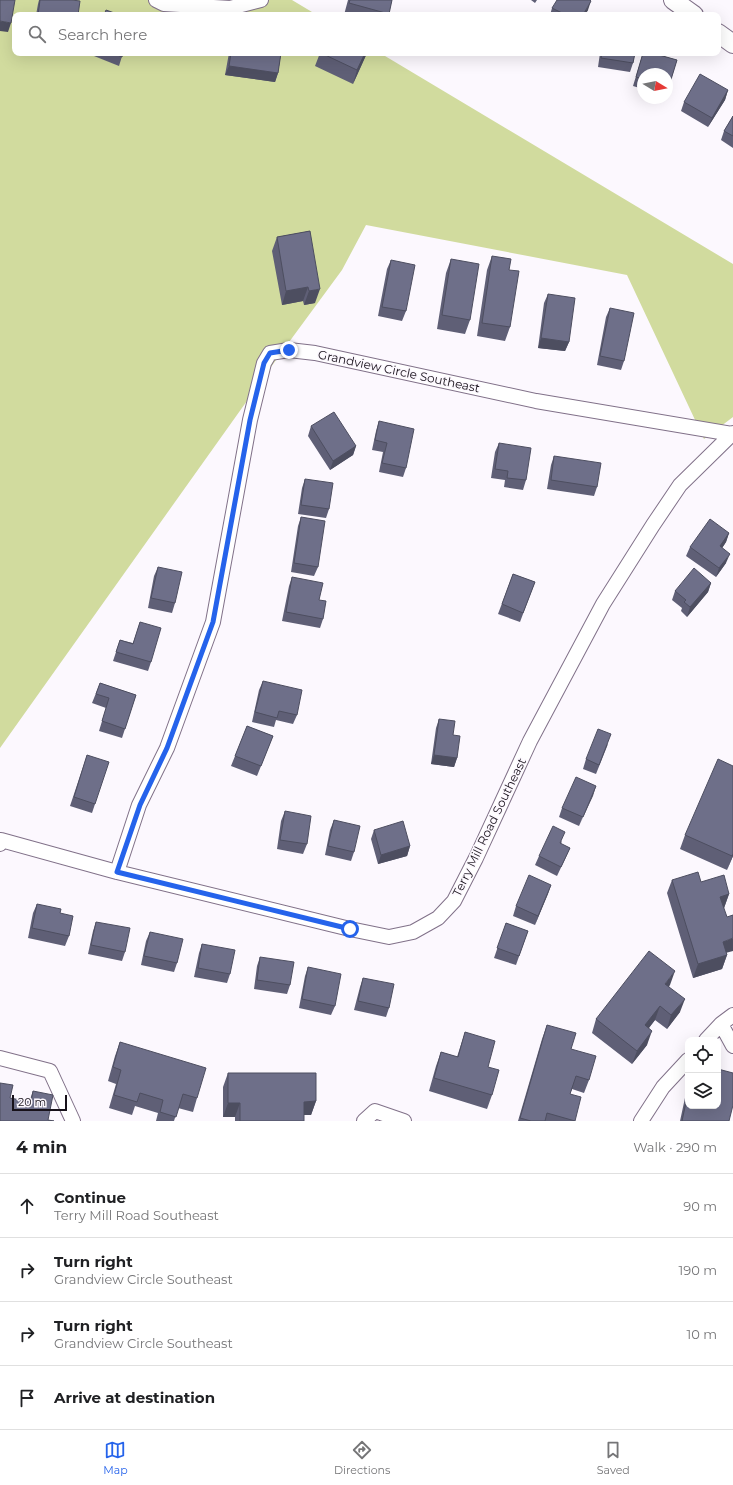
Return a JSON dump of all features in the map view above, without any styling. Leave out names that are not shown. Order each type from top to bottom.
[{"type":"street","points":[[156,0],[164,4],[230,8],[261,0]]},
{"type":"street","points":[[673,0],[690,12]]},
{"type":"street","points":[[721,35],[733,44]]},
{"type":"street","name":"Grandview Circle Southeast","points":[[117,872],[140,805],[167,748],[213,622],[250,420],[264,363],[270,353],[289,350],[315,353],[536,401],[732,433]]},
{"type":"street","name":"Terry Mill Road Southeast","points":[[0,844],[1,840],[117,872],[350,929],[389,937],[413,932],[438,918],[454,901],[476,858],[530,741],[603,604],[680,485],[732,433]]},
{"type":"street","points":[[709,1037],[721,1024],[733,1015]]},
{"type":"street","points":[[721,1024],[733,1046]]},
{"type":"street","points":[[0,1058],[50,1072],[73,1121]]},
{"type":"street","points":[[640,1121],[663,1087],[685,1063]]},
{"type":"street","points":[[364,1121],[375,1111],[404,1121]]},
{"type":"green space","points":[[0,0],[292,0],[312,12],[12,12],[12,56],[385,56],[733,264],[733,417],[704,439],[627,275],[366,225],[342,270],[281,353],[0,748]]},
{"type":"building","points":[[0,0],[15,0],[11,23],[0,21]]},
{"type":"building","points":[[40,0],[80,1],[78,12],[38,12]]},
{"type":"building","points":[[350,0],[392,0],[389,12],[382,12],[349,3]]},
{"type":"building","points":[[557,0],[591,1],[585,12],[560,12],[552,8]]},
{"type":"building","points":[[231,56],[281,56],[278,73],[229,66]]},
{"type":"building","points":[[327,56],[364,56],[357,70]]},
{"type":"building","points":[[601,56],[634,56],[633,63],[601,58]]},
{"type":"building","points":[[642,56],[663,56],[677,60],[673,73],[673,68],[639,68]]},
{"type":"building","points":[[700,74],[728,90],[712,118],[684,102]]},
{"type":"building","points":[[733,116],[733,136],[724,131]]},
{"type":"building","points":[[310,231],[320,289],[309,291],[308,287],[286,291],[277,237]]},
{"type":"building","points":[[492,256],[511,259],[509,270],[519,271],[510,327],[482,323]]},
{"type":"building","points":[[451,259],[479,264],[470,320],[442,315]]},
{"type":"building","points":[[391,260],[415,265],[406,311],[382,307]]},
{"type":"building","points":[[548,294],[575,298],[569,342],[541,338]]},
{"type":"building","points":[[610,308],[634,313],[624,361],[600,356]]},
{"type":"building","points":[[334,412],[356,446],[333,461],[311,426]]},
{"type":"building","points":[[379,421],[414,429],[406,468],[382,463],[387,443],[375,440]]},
{"type":"building","points":[[499,443],[531,448],[526,480],[507,478],[508,471],[495,469]]},
{"type":"building","points":[[554,456],[601,463],[597,487],[551,480]]},
{"type":"building","points":[[305,479],[333,483],[329,509],[301,505]]},
{"type":"building","points":[[301,517],[325,521],[318,567],[294,563]]},
{"type":"building","points":[[710,519],[729,533],[720,546],[730,554],[719,568],[690,547]]},
{"type":"building","points":[[158,567],[182,572],[175,603],[151,598]]},
{"type":"building","points":[[694,568],[711,583],[690,607],[684,602],[686,600],[675,591]]},
{"type":"building","points":[[513,574],[535,582],[523,613],[502,604]]},
{"type":"building","points":[[292,577],[323,583],[319,600],[326,601],[323,619],[286,612]]},
{"type":"building","points":[[140,622],[161,628],[151,662],[116,652],[120,640],[133,644]]},
{"type":"building","points":[[263,681],[302,690],[297,715],[279,711],[277,718],[255,712]]},
{"type":"building","points":[[100,683],[136,695],[125,729],[102,721],[109,698],[96,694]]},
{"type":"building","points":[[439,719],[455,721],[453,735],[460,736],[457,758],[434,755]]},
{"type":"building","points":[[247,726],[273,736],[261,766],[235,756]]},
{"type":"building","points":[[598,729],[611,734],[599,765],[586,759]]},
{"type":"building","points":[[87,755],[109,762],[95,804],[74,797]]},
{"type":"building","points":[[718,759],[733,766],[732,856],[685,835]]},
{"type":"building","points":[[576,777],[596,786],[583,817],[562,808]]},
{"type":"building","points":[[285,811],[311,816],[307,844],[280,840]]},
{"type":"building","points":[[334,820],[360,826],[354,852],[328,846]]},
{"type":"building","points":[[403,821],[410,846],[381,855],[374,830]]},
{"type":"building","points":[[553,826],[565,832],[560,843],[570,848],[561,867],[539,856]]},
{"type":"building","points":[[698,872],[701,882],[724,875],[729,894],[720,897],[727,917],[733,915],[733,938],[723,942],[727,955],[698,964],[672,880]]},
{"type":"building","points":[[529,875],[551,885],[538,916],[516,906]]},
{"type":"building","points":[[37,904],[61,909],[60,913],[73,916],[69,936],[32,928]]},
{"type":"building","points":[[96,922],[130,928],[125,952],[91,945]]},
{"type":"building","points":[[506,923],[528,931],[519,956],[497,948]]},
{"type":"building","points":[[150,932],[183,939],[177,963],[144,956]]},
{"type":"building","points":[[202,944],[235,950],[230,974],[198,968]]},
{"type":"building","points":[[649,951],[675,971],[665,984],[685,999],[671,1015],[660,1006],[645,1025],[652,1031],[637,1051],[596,1019]]},
{"type":"building","points":[[260,957],[294,962],[290,985],[257,980]]},
{"type":"building","points":[[308,967],[341,974],[335,1006],[302,999]]},
{"type":"building","points":[[363,978],[394,984],[389,1008],[358,1001]]},
{"type":"building","points":[[547,1025],[576,1033],[571,1049],[596,1056],[589,1080],[576,1076],[570,1094],[581,1097],[575,1121],[547,1113],[545,1121],[531,1121],[520,1118]]},
{"type":"building","points":[[465,1032],[495,1041],[488,1067],[499,1070],[492,1095],[434,1078],[441,1052],[458,1057]]},
{"type":"building","points":[[120,1042],[206,1068],[197,1098],[183,1094],[176,1117],[160,1112],[163,1100],[140,1093],[137,1102],[114,1095],[121,1070],[113,1067]]},
{"type":"building","points":[[721,1070],[733,1073],[733,1105],[729,1121],[682,1121],[685,1107],[685,1109],[721,1109]]},
{"type":"building","points":[[228,1073],[316,1073],[316,1101],[304,1102],[304,1121],[240,1121],[240,1103],[228,1103]]},
{"type":"building","points":[[0,1083],[13,1085],[10,1098],[31,1102],[33,1091],[53,1095],[48,1120],[54,1121],[0,1121]]},
{"type":"route","points":[[289,350],[270,353],[264,363],[250,420],[213,622],[167,748],[140,805],[117,872],[350,929]]}]
